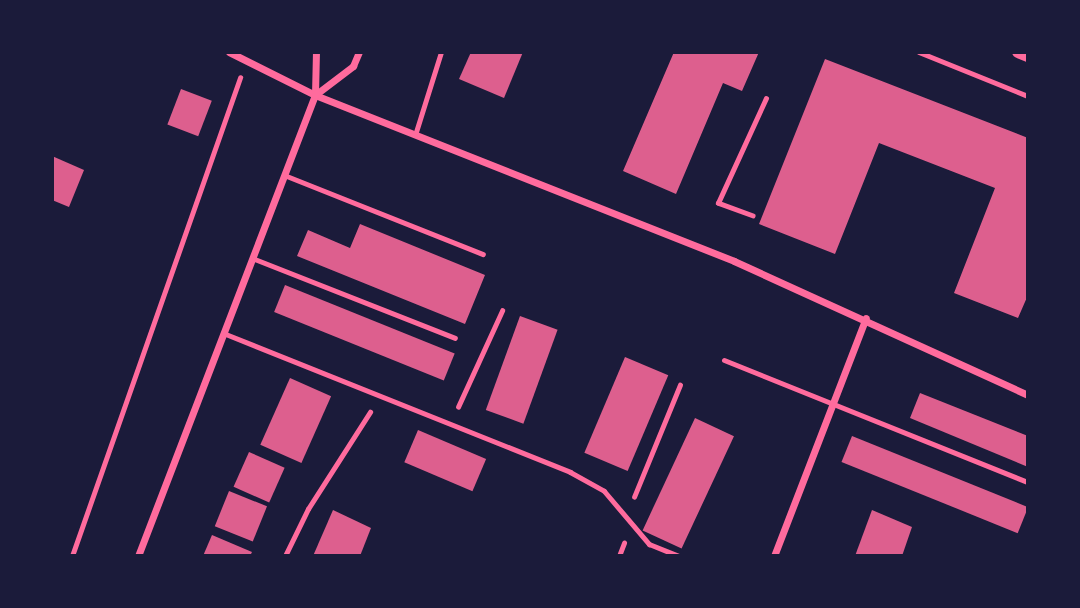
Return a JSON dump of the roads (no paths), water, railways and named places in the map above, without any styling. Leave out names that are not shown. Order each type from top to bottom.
[{"type":"street","points":[[229,52],[315,94],[734,261],[866,318],[958,366],[1027,395]]},
{"type":"street","points":[[138,555],[315,94],[316,52]]},
{"type":"street","points":[[315,94],[353,66],[359,52]]},
{"type":"street","points":[[1018,52],[1027,56]]},
{"type":"street","points":[[774,555],[866,318]]},
{"type":"lane","points":[[415,135],[441,52]]},
{"type":"lane","points":[[284,175],[483,254]]},
{"type":"lane","points":[[252,258],[455,338]]},
{"type":"lane","points":[[223,333],[570,472],[604,491],[649,544],[678,555]]},
{"type":"lane","points":[[724,360],[834,402],[1027,482]]}]
